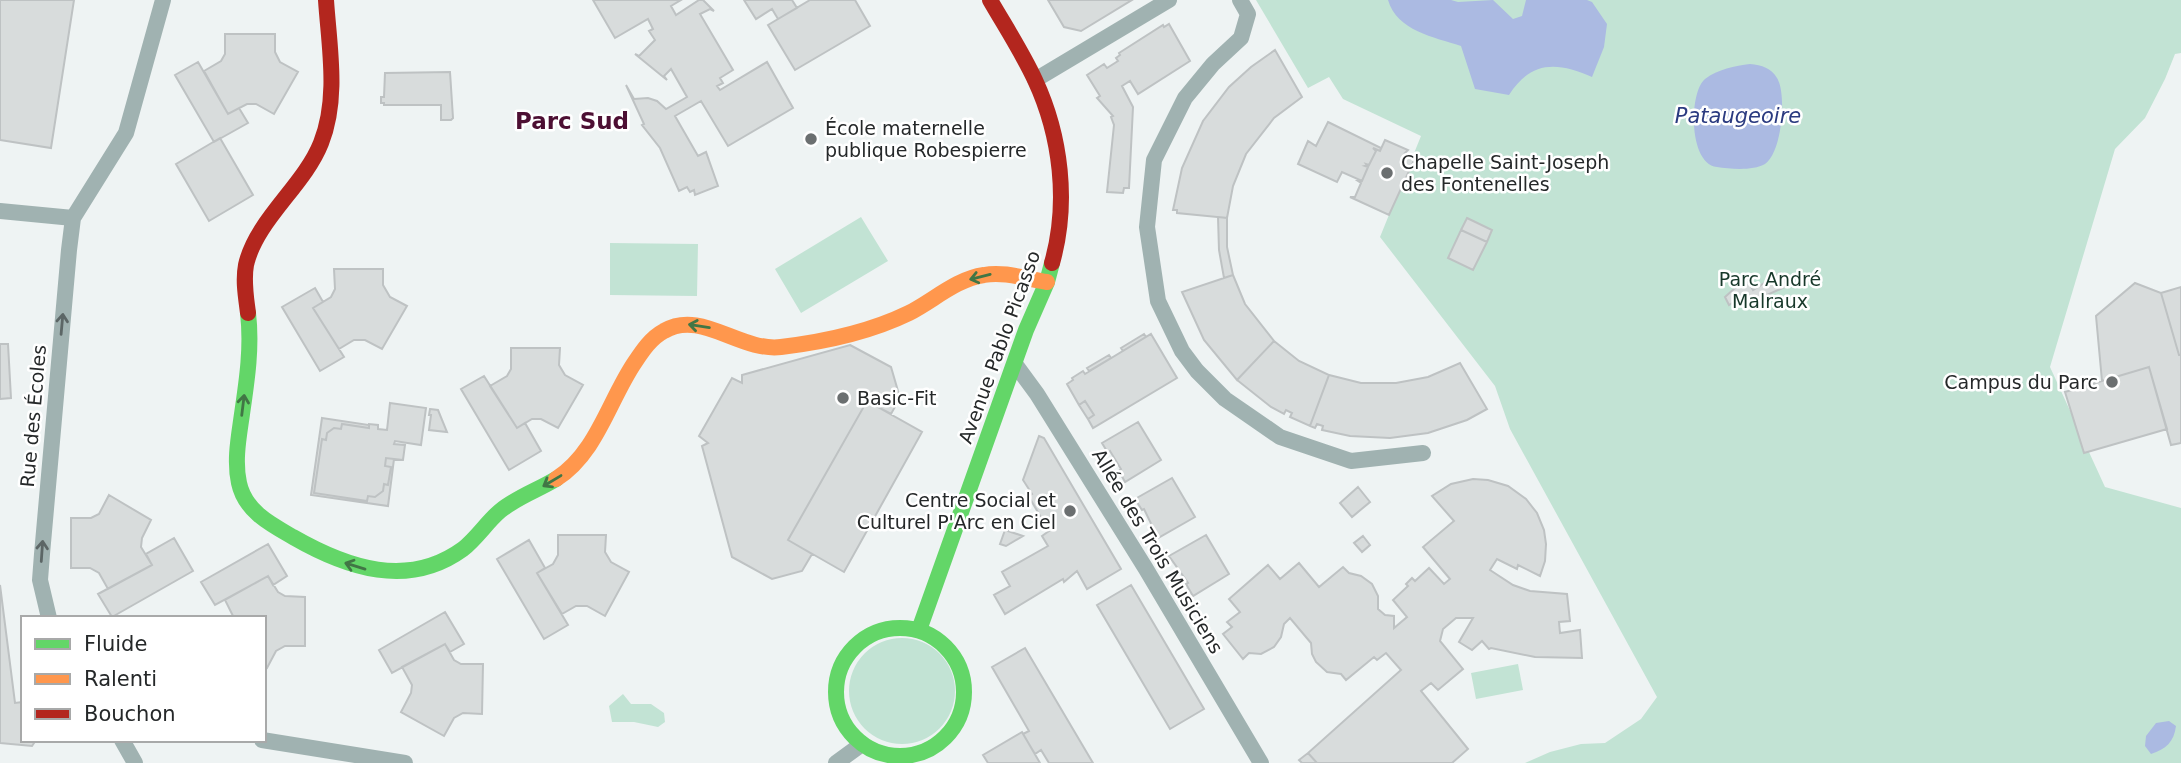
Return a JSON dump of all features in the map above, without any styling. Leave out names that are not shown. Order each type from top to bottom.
[{"type":"street","points":[[0,211],[74,218],[126,132],[163,0]]},
{"type":"street","points":[[326,0],[330,56],[326,134],[314,159],[258,237],[246,265],[250,345],[239,434],[238,481],[242,498],[250,510],[313,549],[347,564],[381,572],[422,570],[462,550],[501,509],[549,484],[578,462],[642,352],[661,331],[678,324],[701,325],[763,348],[790,346],[907,314],[983,274],[1047,282]]},
{"type":"street","name":"Avenue Pablo Picasso","points":[[919,630],[1026,330],[1047,282],[1059,239],[1061,185],[1053,130],[1035,80],[990,0]]},
{"type":"street","points":[[1035,80],[1169,0]]},
{"type":"street","points":[[1240,0],[1248,14],[1241,38],[1213,64],[1185,98],[1154,160],[1147,227],[1158,301],[1182,351],[1197,371],[1224,399],[1280,437],[1351,461],[1423,453]]},
{"type":"street","name":"Rue des Écoles","points":[[49,616],[40,580],[74,218]]},
{"type":"street","name":"Allée des Trois Musiciens","points":[[1015,364],[1037,394],[1146,569],[1261,763]]},
{"type":"street","points":[[896,627],[919,630],[937,640],[952,655],[961,674],[964,691],[962,708],[946,737],[932,748],[911,755],[889,755],[862,744],[846,728],[837,707],[835,685],[842,663],[855,645],[874,632],[896,627]]},
{"type":"street","points":[[266,741],[405,763]]},
{"type":"street","points":[[123,742],[135,763]]},
{"type":"street","points":[[836,763],[862,744]]},
{"type":"street","points":[[932,748],[941,763]]},
{"type":"green space","name":"Parc André Malraux","points":[[1256,0],[2181,0],[2181,53],[2175,54],[2145,118],[2115,149],[2050,367],[2105,487],[2181,508],[2181,763],[1525,763],[1550,752],[1581,744],[1605,743],[1641,719],[1657,697],[1510,429],[1495,386],[1380,237],[1421,136],[1343,99],[1329,77],[1308,88]]},
{"type":"green space","points":[[861,217],[888,261],[801,313],[775,269]]},
{"type":"green space","points":[[610,243],[698,244],[697,296],[610,295]]},
{"type":"green space","points":[[902,638],[922,642],[939,654],[951,671],[955,691],[951,711],[939,728],[922,740],[902,744],[882,740],[865,728],[853,711],[849,691],[853,671],[865,654],[882,642]]},
{"type":"green space","points":[[1518,664],[1523,690],[1476,699],[1471,673]]},
{"type":"green space","points":[[623,694],[631,704],[651,704],[664,713],[665,722],[658,727],[634,722],[612,722],[609,706]]},
{"type":"water","points":[[1388,0],[1493,0],[1513,19],[1522,16],[1526,0],[1587,0],[1592,2],[1607,24],[1604,47],[1592,77],[1568,69],[1546,67],[1526,75],[1509,95],[1475,89],[1461,46],[1428,36],[1408,26],[1399,19]]},
{"type":"water","name":"Pataugeoire","points":[[1750,64],[1769,69],[1777,78],[1782,97],[1779,136],[1771,158],[1765,164],[1741,169],[1717,167],[1708,163],[1696,141],[1696,98],[1705,79],[1727,68]]},
{"type":"water","points":[[2169,721],[2176,726],[2171,741],[2151,754],[2145,746],[2146,736],[2156,723]]},
{"type":"building","points":[[0,0],[74,0],[51,148],[0,140]]},
{"type":"building","points":[[593,0],[681,0],[671,6],[676,15],[703,0],[714,11],[710,9],[700,14],[733,70],[720,78],[723,83],[717,86],[720,90],[767,62],[793,108],[728,146],[701,101],[675,116],[698,156],[706,152],[718,186],[695,195],[694,190],[690,192],[687,187],[679,191],[660,148],[642,125],[644,124],[626,85],[634,99],[648,98],[657,101],[666,109],[687,97],[671,69],[664,76],[667,80],[635,54],[639,56],[655,40],[649,31],[653,29],[648,19],[615,38]]},
{"type":"building","points":[[744,0],[792,0],[797,8],[778,19],[772,9],[756,19]]},
{"type":"building","points":[[810,0],[855,0],[870,26],[795,70],[768,25]]},
{"type":"building","points":[[1048,0],[1132,0],[1081,31],[1064,27]]},
{"type":"building","points":[[1169,24],[1190,61],[1138,94],[1130,81],[1122,86],[1133,107],[1129,188],[1124,188],[1123,193],[1107,192],[1113,116],[1097,98],[1100,96],[1087,75],[1104,64],[1107,68],[1118,61],[1116,58],[1119,53],[1163,25],[1164,27]]},
{"type":"building","points":[[225,34],[275,34],[275,52],[280,62],[298,72],[274,114],[256,104],[247,104],[228,114],[204,71],[221,61],[225,54]]},
{"type":"building","points":[[1275,50],[1302,97],[1274,118],[1246,154],[1233,186],[1227,218],[1177,213],[1177,210],[1173,210],[1182,168],[1203,121],[1229,87]]},
{"type":"building","points":[[198,62],[228,114],[239,108],[248,123],[214,142],[175,75]]},
{"type":"building","points":[[450,72],[451,120],[441,120],[441,105],[381,103],[381,97],[384,97],[385,73]]},
{"type":"building","points":[[1328,122],[1381,148],[1380,151],[1373,148],[1376,151],[1369,165],[1365,166],[1368,167],[1362,181],[1342,172],[1337,182],[1298,164],[1308,141],[1316,146]]},
{"type":"building","points":[[220,138],[253,195],[209,221],[176,164]]},
{"type":"building","name":"Chapelle Saint-Joseph des Fontenelles","points":[[1385,140],[1408,150],[1405,153],[1415,158],[1389,215],[1350,197],[1355,197],[1361,183],[1358,181],[1362,181],[1368,167],[1366,164],[1369,165],[1376,151],[1373,148],[1380,151]]},
{"type":"building","points":[[1218,217],[1227,218],[1227,247],[1233,275],[1224,278],[1219,250]]},
{"type":"building","points":[[1467,218],[1492,230],[1487,242],[1461,230]]},
{"type":"building","points":[[1461,230],[1487,242],[1473,270],[1448,258]]},
{"type":"building","points":[[334,269],[383,269],[383,285],[390,297],[407,306],[382,349],[365,340],[354,340],[339,349],[313,308],[331,297],[335,289]]},
{"type":"building","points":[[1780,273],[1787,286],[1747,304],[1742,297],[1729,305],[1725,297],[1746,278],[1753,290]]},
{"type":"building","points":[[1233,275],[1245,304],[1274,341],[1237,380],[1204,340],[1182,292]]},
{"type":"building","points":[[2135,283],[2161,293],[2181,355],[2181,443],[2171,445],[2149,367],[2102,381],[2096,316]]},
{"type":"building","points":[[2181,287],[2181,355],[2179,355],[2161,293]]},
{"type":"building","points":[[315,288],[323,302],[313,308],[344,357],[320,371],[282,307]]},
{"type":"building","points":[[1144,334],[1146,337],[1123,351],[1121,348]]},
{"type":"building","points":[[1151,334],[1177,378],[1093,428],[1088,419],[1094,415],[1085,401],[1079,405],[1067,384],[1083,371],[1085,374]]},
{"type":"building","points":[[1274,341],[1299,361],[1329,375],[1310,426],[1290,417],[1292,413],[1286,410],[1284,414],[1271,407],[1237,380]]},
{"type":"building","points":[[0,344],[8,344],[11,398],[0,399]]},
{"type":"building","points":[[850,345],[891,367],[900,398],[891,414],[867,401],[788,540],[812,554],[802,571],[772,579],[732,557],[702,446],[708,443],[699,436],[732,378],[742,383],[742,375]]},
{"type":"building","points":[[511,348],[560,348],[559,365],[565,375],[583,385],[558,428],[541,419],[532,419],[517,428],[490,386],[507,376],[511,369]]},
{"type":"building","points":[[1109,355],[1111,358],[1089,371],[1087,368]]},
{"type":"building","points":[[1460,363],[1487,409],[1467,420],[1428,433],[1390,438],[1350,436],[1322,430],[1323,426],[1317,424],[1315,428],[1310,426],[1329,375],[1361,383],[1396,383],[1428,377]]},
{"type":"building","points":[[2149,367],[2167,429],[2084,453],[2065,392]]},
{"type":"building","points":[[484,376],[517,428],[525,423],[541,451],[509,470],[461,389]]},
{"type":"building","points":[[867,401],[922,432],[844,572],[788,540]]},
{"type":"building","points":[[1085,401],[1094,415],[1088,419],[1079,405]]},
{"type":"building","points":[[390,403],[426,408],[421,445],[395,441],[394,444],[405,445],[403,460],[386,458],[385,466],[391,467],[388,485],[384,484],[383,491],[375,497],[368,496],[367,501],[314,493],[322,439],[326,440],[327,433],[334,428],[341,429],[342,424],[369,428],[369,424],[378,425],[378,429],[387,430]]},
{"type":"building","points":[[430,409],[438,410],[447,432],[429,430]]},
{"type":"building","points":[[322,418],[369,425],[369,428],[342,424],[341,429],[334,428],[327,433],[326,440],[322,439],[314,493],[367,501],[368,496],[375,497],[383,491],[384,484],[388,485],[391,467],[385,466],[386,458],[394,459],[388,506],[311,495]]},
{"type":"building","points":[[1138,422],[1161,460],[1125,482],[1119,471],[1121,469],[1102,443]]},
{"type":"building","points":[[1039,436],[1044,438],[1121,569],[1087,589],[1077,571],[1064,582],[1063,579],[1005,614],[994,595],[1010,586],[1002,572],[1048,546],[1042,536],[1049,531],[1029,497],[1026,498],[1032,494],[1023,480]]},
{"type":"building","points":[[1172,478],[1195,517],[1158,538],[1144,509],[1142,510],[1135,499]]},
{"type":"building","points":[[1473,479],[1508,486],[1526,499],[1537,513],[1546,544],[1545,561],[1540,576],[1518,565],[1517,569],[1497,559],[1490,570],[1513,585],[1530,591],[1567,594],[1570,621],[1559,622],[1560,633],[1580,630],[1582,658],[1535,657],[1489,649],[1482,641],[1472,650],[1459,642],[1473,618],[1456,618],[1443,629],[1440,641],[1463,669],[1438,690],[1431,683],[1421,691],[1468,749],[1452,763],[1317,763],[1308,753],[1401,670],[1386,653],[1377,660],[1374,657],[1346,680],[1341,674],[1327,672],[1316,662],[1311,643],[1290,618],[1284,624],[1281,637],[1274,647],[1261,654],[1249,653],[1243,659],[1223,634],[1232,627],[1227,622],[1240,612],[1229,599],[1268,565],[1280,579],[1299,563],[1319,587],[1343,567],[1349,573],[1361,576],[1372,584],[1378,596],[1378,609],[1385,615],[1394,616],[1394,628],[1407,617],[1393,600],[1408,586],[1406,584],[1412,578],[1415,581],[1429,568],[1444,584],[1450,579],[1423,547],[1454,521],[1432,496],[1451,484]]},
{"type":"building","points":[[1358,487],[1370,502],[1352,517],[1340,503]]},
{"type":"building","points":[[109,495],[151,520],[142,538],[141,547],[152,565],[108,589],[99,573],[90,568],[71,568],[71,518],[91,518],[99,514]]},
{"type":"building","points":[[1005,530],[1023,536],[1006,546],[1000,544]]},
{"type":"building","points":[[558,535],[606,535],[605,552],[611,562],[629,572],[605,616],[587,606],[576,606],[562,614],[537,573],[553,564],[558,555]]},
{"type":"building","points":[[1206,535],[1229,574],[1193,596],[1186,584],[1188,583],[1169,556]]},
{"type":"building","points":[[1363,536],[1370,545],[1362,552],[1354,543]]},
{"type":"building","points":[[174,538],[193,571],[111,616],[98,594],[152,565],[146,554]]},
{"type":"building","points":[[529,540],[545,568],[537,573],[568,625],[544,639],[497,559]]},
{"type":"building","points":[[268,544],[287,576],[273,585],[268,576],[215,605],[201,582]]},
{"type":"building","points":[[268,576],[278,592],[285,596],[305,597],[305,646],[285,646],[276,651],[266,668],[266,616],[233,616],[225,600]]},
{"type":"building","points":[[0,585],[15,703],[21,702],[21,742],[35,742],[32,746],[0,743]]},
{"type":"building","points":[[1131,585],[1204,709],[1170,729],[1097,605]]},
{"type":"building","points":[[445,612],[464,644],[450,652],[445,644],[392,673],[379,650]]},
{"type":"building","points":[[445,644],[454,660],[461,664],[483,664],[482,714],[463,713],[454,718],[444,736],[401,712],[412,685],[402,667]]},
{"type":"building","points":[[1025,648],[1093,763],[1049,763],[1041,750],[1035,754],[1023,734],[1029,731],[992,667]]},
{"type":"building","points":[[1022,732],[1040,763],[988,763],[983,755]]},
{"type":"building","points":[[1308,753],[1317,763],[1302,763],[1299,760]]},
{"type":"traffic: fast","points":[[919,630],[1052,263]]},
{"type":"traffic: fast","points":[[248,313],[248,364],[237,457],[239,483],[253,509],[267,522],[293,537],[335,558],[356,565],[399,571],[421,568],[442,561],[463,549],[495,515],[556,479]]},
{"type":"traffic: fast","points":[[900,628],[924,633],[945,647],[959,668],[964,692],[959,716],[945,737],[924,751],[900,756],[876,751],[855,737],[841,716],[836,692],[841,668],[855,647],[876,633],[900,628]]},
{"type":"traffic: slow","points":[[556,479],[582,455],[635,362],[651,341],[664,331],[692,325],[751,344],[781,347],[830,339],[878,326],[909,313],[974,277],[999,274],[1047,282]]},
{"type":"traffic: jam","points":[[248,313],[245,277],[251,249],[270,218],[304,174],[327,126],[331,72],[326,0]]},
{"type":"traffic: jam","points":[[990,0],[1030,70],[1051,124],[1060,170],[1061,193],[1052,263]]},
{"type":"place","name":"École maternelle publique Robespierre","points":[[811,139]]},
{"type":"place","name":"Chapelle Saint-Joseph des Fontenelles","points":[[1387,173]]},
{"type":"place","name":"Campus du Parc","points":[[2112,382]]},
{"type":"place","name":"Basic-Fit","points":[[843,398]]},
{"type":"place","name":"Centre Social et Culturel P'Arc en Ciel","points":[[1070,511]]},
{"type":"district","name":"Parc Sud","points":[[572,121]]}]
